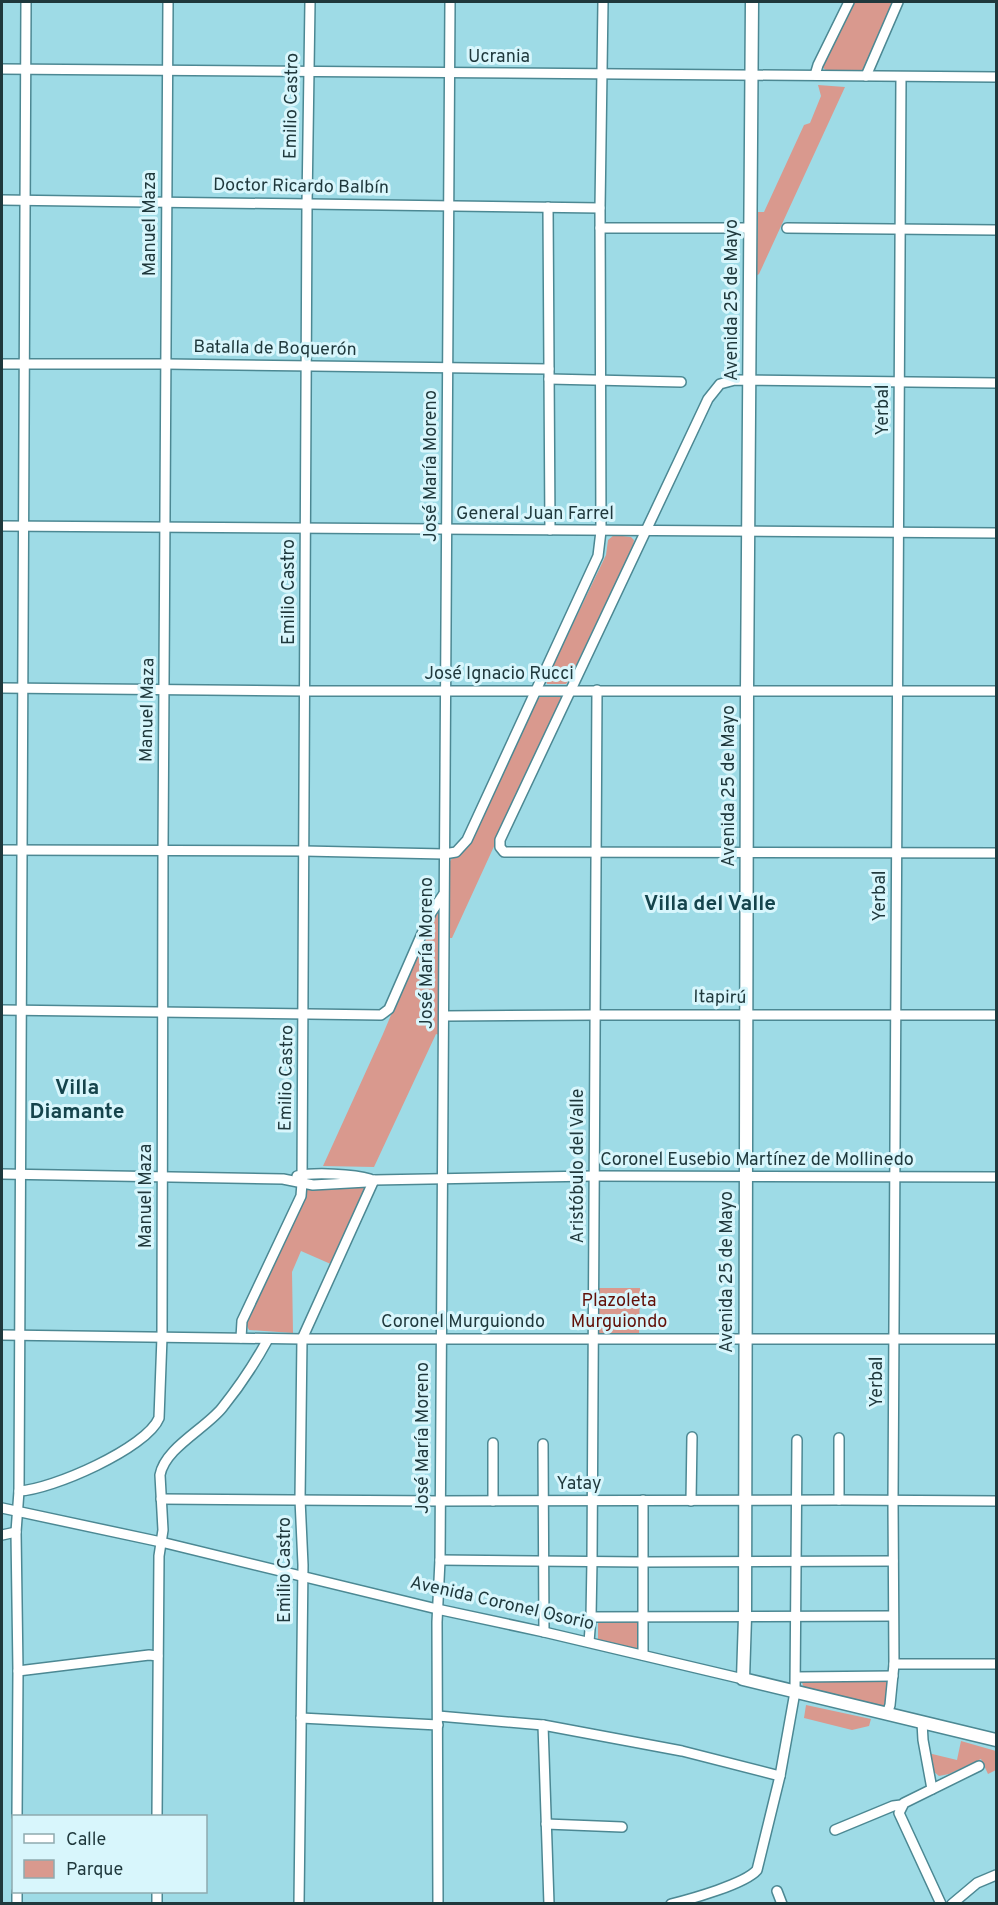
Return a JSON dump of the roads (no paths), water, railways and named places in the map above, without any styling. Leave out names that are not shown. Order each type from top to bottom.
[{"type":"main road","name":"Avenida 25 de Mayo","points":[[742,1679],[745,1617],[746,851],[752,2]]},
{"type":"main road","name":"Avenida Coronel Osorio","points":[[742,1679],[996,1740]]},
{"type":"street","points":[[17,1815],[16,1532],[19,1491],[26,2]]},
{"type":"street","name":"Manuel Maza","points":[[19,1491],[52,1484],[106,1461],[153,1428],[159,1418],[162,1337],[168,2]]},
{"type":"street","name":"Emilio Castro","points":[[241,1338],[242,1321],[301,1196],[302,1179],[310,2]]},
{"type":"street","name":"José María Moreno","points":[[438,1904],[437,1609],[440,1560],[450,2]]},
{"type":"street","points":[[2,850],[444,854],[456,852],[467,840],[596,564],[601,531],[600,208],[603,2]]},
{"type":"street","points":[[815,75],[849,2]]},
{"type":"street","points":[[866,76],[898,2]]},
{"type":"street","name":"Ucrania","points":[[2,69],[996,77]]},
{"type":"street","name":"Yerbal","points":[[887,1714],[894,1664],[901,76]]},
{"type":"street","name":"Doctor Ricardo Balbín","points":[[2,200],[600,208]]},
{"type":"street","points":[[548,207],[550,530]]},
{"type":"street","points":[[600,228],[750,228]]},
{"type":"street","points":[[787,228],[996,230]]},
{"type":"street","name":"Batalla de Boquerón","points":[[2,364],[549,369]]},
{"type":"street","points":[[549,379],[681,382]]},
{"type":"street","points":[[996,383],[735,380],[720,384],[708,399],[500,840],[500,847],[504,852],[996,852]]},
{"type":"street","name":"General Juan Farrel","points":[[2,526],[996,533]]},
{"type":"street","name":"José Ignacio Rucci","points":[[2,688],[306,691],[996,691]]},
{"type":"street","name":"Aristóbulo del Valle","points":[[589,1642],[592,1562],[597,690]]},
{"type":"street","points":[[2,1010],[381,1015],[389,1009],[431,913],[443,895]]},
{"type":"street","name":"Itapirú","points":[[444,1016],[996,1015]]},
{"type":"street","name":"Coronel Eusebio Martínez de Mollinedo","points":[[2,1174],[283,1179],[350,1175],[374,1180],[594,1176],[996,1177]]},
{"type":"street","name":"Emilio Castro","points":[[299,1904],[303,1576],[300,1499],[302,1339],[374,1180]]},
{"type":"street","name":"Coronel Murguiondo","points":[[2,1335],[268,1339],[996,1339]]},
{"type":"street","points":[[157,1815],[159,1556],[163,1530],[161,1467],[169,1456],[221,1409],[247,1374],[268,1339]]},
{"type":"street","points":[[691,1501],[692,1437]]},
{"type":"street","points":[[839,1438],[839,1500]]},
{"type":"street","points":[[671,1904],[750,1877],[757,1870],[780,1776],[797,1677],[797,1440]]},
{"type":"street","points":[[493,1443],[493,1501]]},
{"type":"street","points":[[543,1444],[544,1632]]},
{"type":"street","name":"Yatay","points":[[161,1499],[996,1501]]},
{"type":"street","points":[[643,1500],[643,1655]]},
{"type":"street","name":"Avenida Coronel Osorio","points":[[2,1508],[161,1542],[437,1609],[589,1642],[742,1679]]},
{"type":"street","points":[[2,1535],[16,1532]]},
{"type":"street","points":[[440,1560],[893,1561]]},
{"type":"street","points":[[591,1617],[893,1616]]},
{"type":"street","points":[[18,1671],[149,1655],[158,1656]]},
{"type":"street","points":[[894,1664],[996,1664]]},
{"type":"street","points":[[797,1677],[893,1676]]},
{"type":"street","points":[[301,1718],[543,1725],[682,1751],[780,1776]]},
{"type":"street","points":[[922,1722],[932,1789]]},
{"type":"street","points":[[543,1725],[549,1904]]},
{"type":"street","points":[[835,1830],[893,1806],[901,1805],[979,1766]]},
{"type":"street","points":[[901,1805],[899,1813],[941,1904]]},
{"type":"street","points":[[546,1824],[622,1827]]},
{"type":"street","points":[[952,1904],[977,1884],[996,1875]]},
{"type":"street","points":[[777,1891],[782,1904]]},
{"type":"district","name":"Villa del Valle","points":[[710,904]]},
{"type":"district","name":"Villa Diamante","points":[[77,1100]]},
{"type":"park label","name":"Plazoleta Murguiondo","points":[[619,1311]]}]
